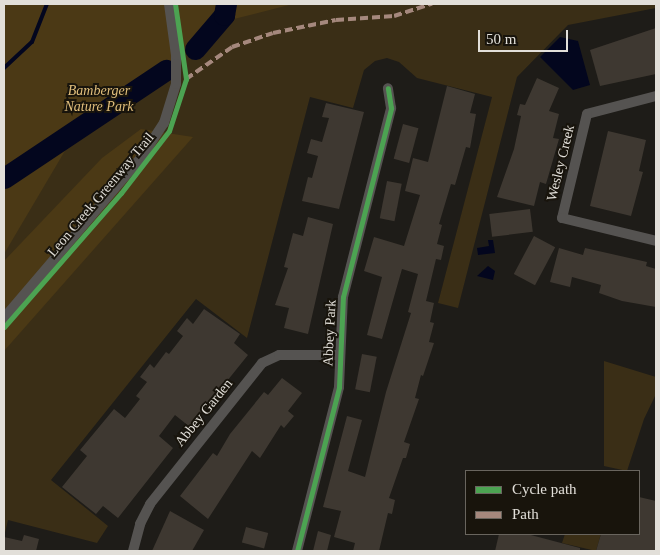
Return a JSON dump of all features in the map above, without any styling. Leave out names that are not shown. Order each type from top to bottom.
[{"type":"street","points":[[4,318],[143,154],[164,123],[176,84],[176,55],[169,4]]},
{"type":"street","name":"Abbey Park","points":[[297,551],[338,386],[343,297],[392,108],[388,88]]},
{"type":"street","name":"Wesley Creek","points":[[656,96],[587,114],[562,218],[656,241]]},
{"type":"street","name":"Abbey Garden","points":[[133,551],[150,504],[262,363],[279,355],[340,355]]},
{"type":"green space","name":"Bamberger Nature Park","points":[[4,4],[656,4],[656,8],[568,25],[517,77],[458,308],[438,303],[492,97],[417,78],[399,62],[387,58],[375,61],[364,70],[353,108],[310,97],[247,338],[196,299],[51,480],[108,526],[97,543],[8,520],[4,537]]},
{"type":"green space","name":"Bamberger Nature Park","points":[[4,4],[293,4],[222,22],[69,144],[4,254]]},
{"type":"green space","points":[[141,129],[193,137],[4,351],[4,261],[102,158]]},
{"type":"green space","points":[[604,361],[656,377],[656,394],[644,419],[627,470],[604,466]]},
{"type":"green space","points":[[565,535],[601,535],[596,551],[562,543]]},
{"type":"water","points":[[560,37],[578,41],[590,85],[573,90],[540,57]]},
{"type":"water","points":[[488,240],[493,240],[495,253],[478,255],[477,248],[489,246]]},
{"type":"water","points":[[488,266],[495,271],[493,280],[477,276]]},
{"type":"building","points":[[656,28],[656,74],[600,86],[590,50]]},
{"type":"building","points":[[537,78],[559,88],[549,111],[559,114],[553,138],[559,139],[546,184],[540,182],[534,206],[497,197],[514,149],[521,116],[517,115],[520,104],[525,105]]},
{"type":"building","points":[[447,86],[475,94],[470,113],[476,114],[470,148],[466,147],[455,185],[451,184],[439,224],[442,225],[437,244],[444,246],[441,260],[436,259],[426,301],[434,303],[430,322],[434,323],[429,342],[434,343],[423,376],[421,375],[415,398],[419,399],[404,442],[410,444],[389,498],[395,500],[392,514],[388,513],[379,551],[353,551],[355,543],[334,537],[341,511],[323,507],[347,416],[362,420],[348,471],[365,477],[386,392],[411,313],[408,312],[418,274],[402,269],[382,339],[367,335],[382,277],[364,271],[374,237],[404,246],[420,195],[405,191],[413,158],[428,162]]},
{"type":"building","points":[[326,103],[364,112],[339,209],[302,201],[308,177],[312,178],[318,156],[307,153],[311,139],[322,142],[329,118],[322,117]]},
{"type":"building","points":[[403,124],[418,128],[409,163],[394,159]]},
{"type":"building","points":[[608,131],[646,140],[639,171],[643,172],[631,216],[590,206]]},
{"type":"building","points":[[387,181],[402,184],[394,221],[380,218]]},
{"type":"building","points":[[530,209],[533,232],[492,237],[489,214]]},
{"type":"building","points":[[308,217],[333,224],[308,334],[284,328],[289,308],[275,305],[288,268],[284,267],[293,233],[303,236]]},
{"type":"building","points":[[534,236],[555,247],[535,285],[514,274]]},
{"type":"building","points":[[559,248],[583,255],[585,248],[647,262],[646,266],[656,269],[656,307],[622,301],[599,293],[601,285],[572,277],[570,287],[550,282]]},
{"type":"building","points":[[204,309],[240,334],[234,343],[248,355],[190,427],[175,415],[159,436],[173,448],[118,518],[103,506],[96,514],[62,487],[87,456],[80,450],[114,409],[125,418],[140,399],[136,396],[147,382],[140,377],[150,364],[154,368],[166,352],[169,354],[183,336],[177,331],[187,318],[193,324]]},
{"type":"building","points":[[362,354],[377,357],[370,392],[355,389]]},
{"type":"building","points":[[282,378],[302,393],[288,411],[294,416],[284,428],[281,425],[260,458],[252,451],[208,519],[180,496],[213,453],[217,456],[230,434],[264,392],[268,395]]},
{"type":"building","points":[[640,497],[656,501],[656,551],[596,551],[601,535],[640,535]]},
{"type":"building","points":[[170,511],[204,530],[192,551],[152,551]]},
{"type":"building","points":[[246,527],[268,533],[264,548],[242,542]]},
{"type":"building","points":[[318,531],[331,535],[327,551],[313,551]]},
{"type":"building","points":[[24,535],[39,539],[36,551],[4,551],[4,537],[22,541]]},
{"type":"building","points":[[499,535],[531,535],[580,548],[580,551],[495,551]]},
{"type":"waterway","points":[[4,68],[32,42],[47,4]]},
{"type":"waterway","points":[[195,49],[224,15],[226,4]]},
{"type":"waterway","points":[[4,178],[166,70]]},
{"type":"marked path","points":[[186,79],[232,47],[273,33],[336,20],[394,16],[432,4]]},
{"type":"cycle path","name":"Leon Creek Greenway Trail","points":[[4,327],[121,193],[169,131],[186,79],[175,4]]},
{"type":"cycle path","points":[[297,551],[339,387],[343,297],[391,108],[388,88]]}]
